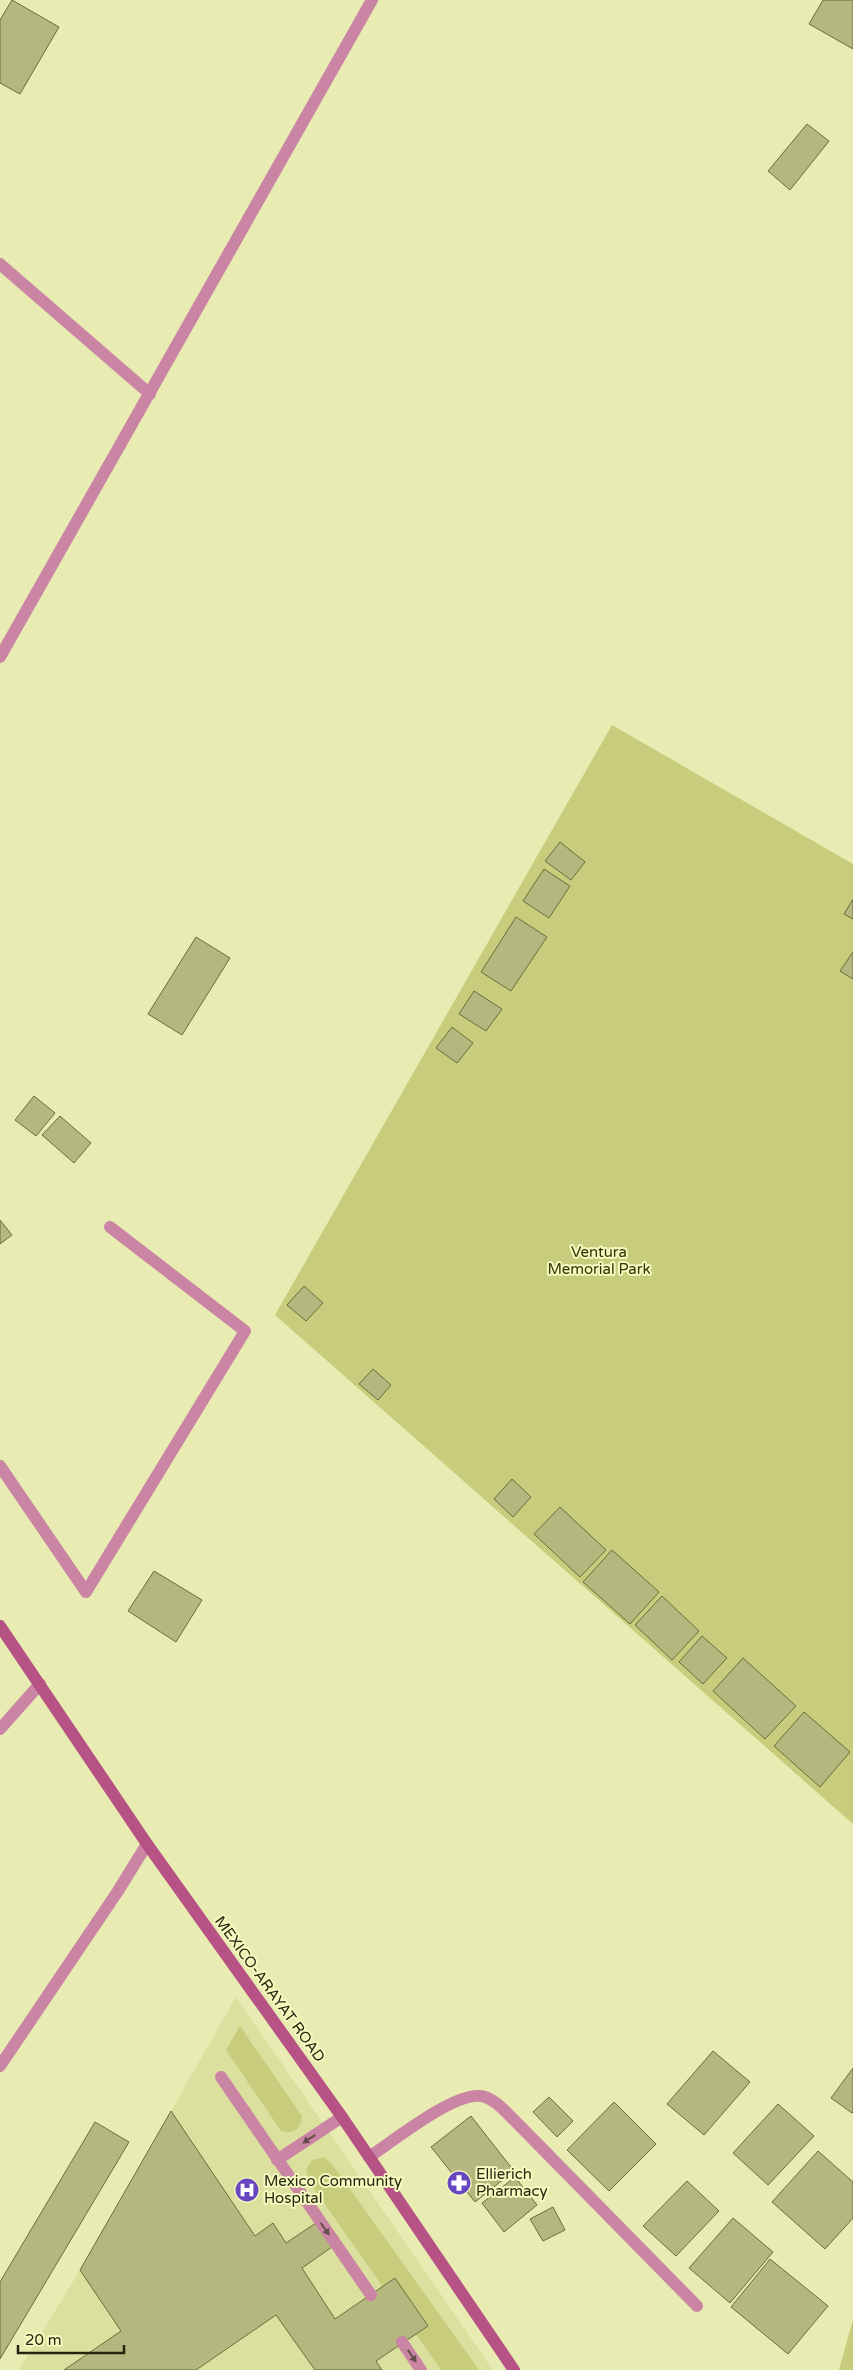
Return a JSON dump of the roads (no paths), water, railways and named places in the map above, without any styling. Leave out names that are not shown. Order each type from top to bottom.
[{"type":"main road","name":"MEXICO-ARAYAT ROAD","points":[[0,1626],[146,1844],[342,2117],[514,2370]]},
{"type":"street","points":[[0,658],[372,0]]},
{"type":"street","points":[[0,264],[150,394]]},
{"type":"street","points":[[0,1466],[86,1592],[245,1331],[110,1228]]},
{"type":"street","points":[[0,1729],[40,1684]]},
{"type":"street","points":[[0,2066],[118,1891],[146,1844]]},
{"type":"street","points":[[221,2077],[371,2295]]},
{"type":"street","points":[[369,2157],[454,2101],[480,2095],[496,2102],[697,2306]]},
{"type":"street","points":[[277,2160],[342,2117]]},
{"type":"street","points":[[402,2342],[421,2370]]},
{"type":"place","name":"Ellierich Pharmacy","points":[[459,2183]]},
{"type":"place","name":"Mexico Community Hospital","points":[[247,2190]]},
{"type":"park label","name":"Ventura Memorial Park","points":[[599,1260]]}]
